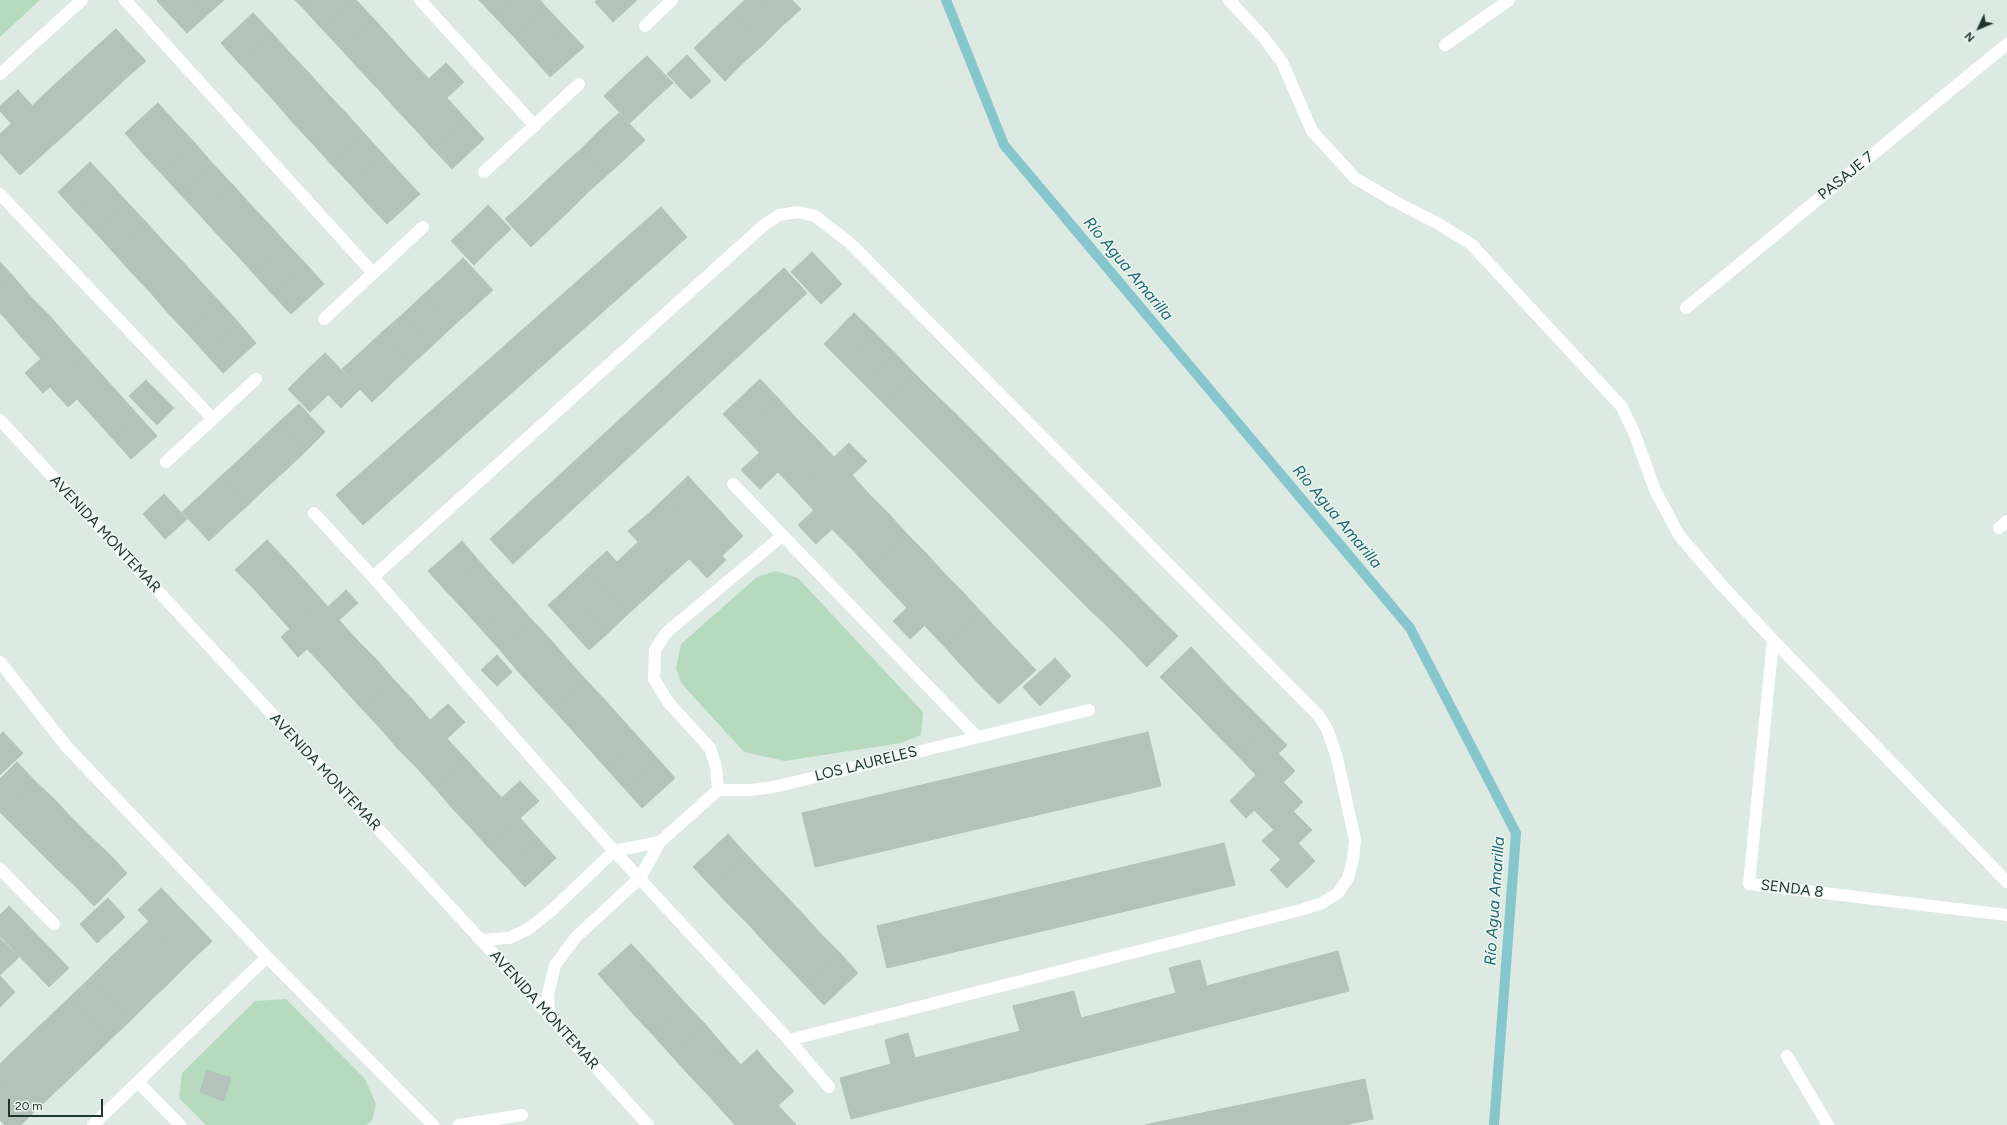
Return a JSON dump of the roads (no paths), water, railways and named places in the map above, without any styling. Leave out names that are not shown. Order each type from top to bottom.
[{"type":"street","points":[[0,74],[82,0]]},
{"type":"street","points":[[125,0],[373,273]]},
{"type":"street","points":[[420,0],[535,126]]},
{"type":"street","points":[[645,26],[672,0]]},
{"type":"street","points":[[1229,0],[1264,38],[1282,62],[1312,131],[1355,178],[1394,201],[1437,223],[1471,244],[1622,407],[1636,435],[1655,490],[1679,535],[1718,581],[1773,640],[2007,882]]},
{"type":"street","points":[[1445,45],[1509,0]]},
{"type":"street","name":"PASAJE 7","points":[[1686,308],[2007,44]]},
{"type":"street","points":[[484,172],[579,84]]},
{"type":"street","points":[[0,194],[213,419]]},
{"type":"street","points":[[373,577],[764,225],[779,215],[798,212],[815,216],[850,243],[1319,716],[1328,729],[1337,758],[1355,840],[1353,860],[1348,878],[1338,893],[1322,903],[1296,911],[789,1040]]},
{"type":"street","points":[[324,319],[423,227]]},
{"type":"street","points":[[166,462],[256,379]]},
{"type":"street","name":"AVENIDA MONTEMAR","points":[[0,420],[481,940],[648,1125]]},
{"type":"street","points":[[732,484],[977,737]]},
{"type":"street","points":[[314,513],[373,577],[614,851],[789,1040],[829,1087]]},
{"type":"street","points":[[549,1017],[548,994],[555,965],[576,937],[640,878],[660,842],[718,790],[716,767],[710,748],[668,702],[654,679],[655,650],[666,633],[782,536]]},
{"type":"street","name":"SENDA 8","points":[[1773,640],[1750,884],[2007,916]]},
{"type":"street","points":[[0,662],[66,746],[267,957],[433,1125]]},
{"type":"street","name":"LOS LAURELES","points":[[718,790],[750,790],[774,787],[1089,710]]},
{"type":"street","points":[[481,940],[509,938],[528,929],[551,911],[614,851],[660,842]]},
{"type":"street","points":[[2,874],[54,924]]},
{"type":"street","points":[[92,1125],[267,957]]},
{"type":"street","points":[[1787,1056],[1828,1125]]},
{"type":"street","points":[[138,1082],[180,1125]]},
{"type":"street","points":[[459,1125],[522,1115]]},
{"type":"waterway","name":"Río Agua Amarilla","points":[[946,0],[1004,145],[1410,628],[1516,833],[1494,1125]]}]
